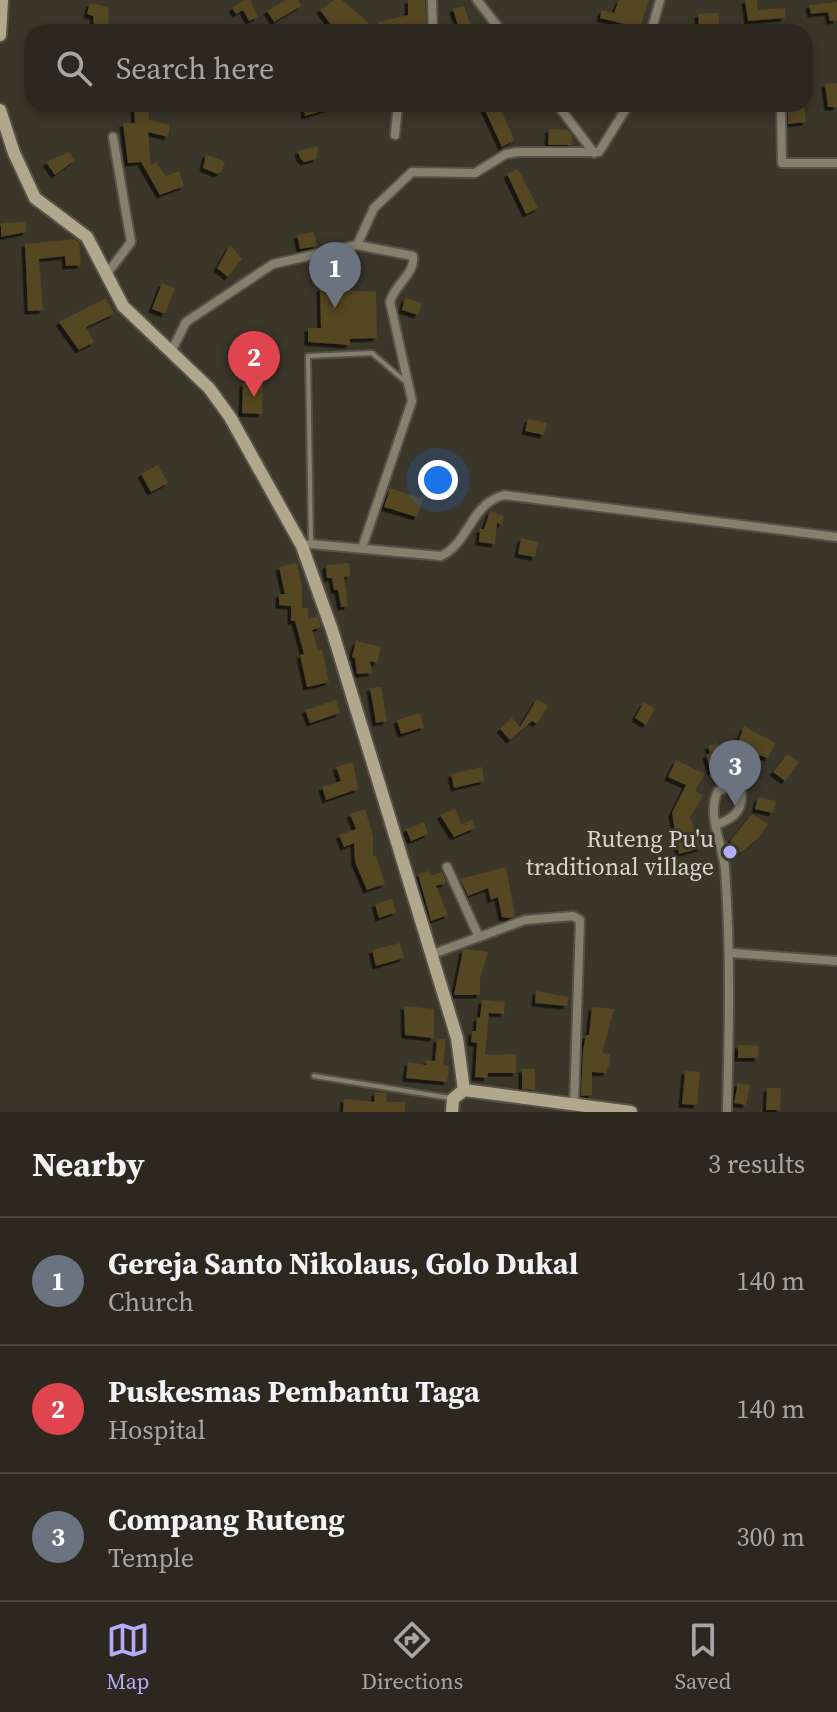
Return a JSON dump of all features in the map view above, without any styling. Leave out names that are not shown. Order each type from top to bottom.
[{"type":"street","points":[[0,35],[2,0]]},
{"type":"street","points":[[432,0],[433,24]]},
{"type":"street","points":[[477,0],[496,24]]},
{"type":"street","points":[[653,24],[660,0]]},
{"type":"street","points":[[0,110],[14,153],[35,198],[87,237],[106,275],[135,320],[197,374],[230,417],[306,545],[429,956],[457,1038],[464,1090],[453,1106]]},
{"type":"street","points":[[395,135],[397,112]]},
{"type":"street","points":[[563,112],[594,153]]},
{"type":"street","points":[[357,245],[374,208],[412,172],[475,173],[506,154],[518,152],[594,153],[605,147],[625,112]]},
{"type":"street","points":[[781,112],[782,163],[837,163]]},
{"type":"street","points":[[106,275],[131,242],[113,137]]},
{"type":"street","points":[[171,352],[186,322],[266,268],[357,245],[413,256],[412,267],[390,302],[409,385],[411,408],[362,548]]},
{"type":"street","points":[[306,545],[441,556],[452,549],[481,506],[504,495],[837,537]]},
{"type":"street","points":[[718,824],[733,818],[741,804],[741,789],[735,784],[721,788],[715,795],[712,811],[718,824],[732,953],[727,1112]]},
{"type":"street","points":[[447,867],[479,937]]},
{"type":"street","points":[[429,956],[535,918],[573,916],[580,920],[577,1108]]},
{"type":"street","points":[[732,953],[837,961]]},
{"type":"street","points":[[464,1090],[577,1108],[631,1112]]},
{"type":"lane","points":[[306,545],[308,356],[372,353],[409,385]]},
{"type":"lane","points":[[314,1076],[453,1106]]},
{"type":"building","points":[[250,0],[258,17],[249,21],[243,10],[236,14],[232,8]]},
{"type":"building","points":[[286,0],[298,0],[301,6],[274,22],[267,11]]},
{"type":"building","points":[[334,0],[342,0],[370,24],[330,24],[320,10]]},
{"type":"building","points":[[408,0],[425,0],[426,24],[378,22],[408,15]]},
{"type":"building","points":[[619,0],[649,0],[641,24],[624,24],[600,18],[602,10],[614,13]]},
{"type":"building","points":[[745,0],[757,0],[758,10],[785,8],[785,18],[748,21]]},
{"type":"building","points":[[837,2],[837,20],[830,21],[828,12],[811,14],[809,5]]},
{"type":"building","points":[[90,3],[108,7],[109,24],[94,24],[93,16],[87,14]]},
{"type":"building","points":[[464,6],[470,24],[458,24],[453,9]]},
{"type":"building","points":[[718,13],[719,24],[699,24],[698,14]]},
{"type":"building","points":[[837,83],[837,107],[828,107],[825,84]]},
{"type":"building","points":[[134,112],[148,112],[149,120],[170,125],[168,137],[148,132],[151,166],[156,162],[166,176],[179,171],[184,186],[160,195],[141,162],[128,163],[123,123],[135,123]]},
{"type":"building","points":[[486,112],[502,112],[514,140],[502,147]]},
{"type":"building","points":[[788,112],[805,112],[806,122],[788,124]]},
{"type":"building","points":[[549,129],[568,130],[572,135],[572,145],[548,145]]},
{"type":"building","points":[[318,146],[316,159],[304,162],[300,158],[298,151]]},
{"type":"building","points":[[69,152],[75,160],[55,175],[46,162]]},
{"type":"building","points":[[206,154],[225,162],[221,172],[217,174],[203,168]]},
{"type":"building","points":[[518,169],[538,208],[526,214],[507,174]]},
{"type":"building","points":[[25,222],[26,232],[1,237],[1,223]]},
{"type":"building","points":[[314,232],[317,246],[300,249],[297,235]]},
{"type":"building","points":[[74,239],[79,242],[81,265],[66,266],[65,256],[39,259],[43,310],[28,311],[25,244]]},
{"type":"building","points":[[230,245],[242,259],[228,277],[217,268]]},
{"type":"building","points":[[162,283],[175,288],[165,314],[152,309]]},
{"type":"building","points":[[320,288],[376,292],[377,338],[350,339],[350,345],[308,342],[308,328],[321,328]]},
{"type":"building","points":[[106,298],[114,314],[86,327],[94,342],[79,350],[59,322]]},
{"type":"building","points":[[405,298],[422,303],[418,315],[402,310]]},
{"type":"building","points":[[243,383],[263,383],[262,414],[242,413]]},
{"type":"building","points":[[528,419],[547,423],[544,435],[525,431]]},
{"type":"building","points":[[158,465],[168,483],[151,492],[141,474]]},
{"type":"building","points":[[390,488],[423,499],[417,517],[384,507]]},
{"type":"building","points":[[490,511],[504,516],[502,524],[497,523],[495,544],[479,542],[480,529],[484,529]]},
{"type":"building","points":[[521,538],[538,542],[535,557],[518,554]]},
{"type":"building","points":[[297,563],[302,608],[308,608],[308,619],[318,616],[321,627],[312,630],[318,650],[322,649],[329,682],[307,687],[300,655],[304,654],[295,621],[291,621],[291,606],[279,605],[279,594],[285,594],[279,567]]},
{"type":"building","points":[[349,563],[350,576],[344,577],[348,606],[341,607],[338,590],[334,590],[332,578],[327,578],[326,565]]},
{"type":"building","points":[[356,641],[381,647],[377,663],[370,661],[372,673],[357,674],[355,658],[352,657]]},
{"type":"building","points":[[381,687],[387,721],[376,723],[370,688]]},
{"type":"building","points":[[537,699],[548,706],[537,724],[532,721],[510,740],[500,729],[512,718],[520,727]]},
{"type":"building","points":[[336,700],[340,713],[310,723],[305,710]]},
{"type":"building","points":[[644,702],[655,709],[646,725],[635,718]]},
{"type":"building","points":[[420,713],[424,727],[401,734],[397,720]]},
{"type":"building","points":[[744,726],[775,743],[768,758],[736,748]]},
{"type":"building","points":[[717,743],[728,766],[711,772],[706,755],[710,753],[708,746]]},
{"type":"building","points":[[787,754],[799,762],[785,781],[773,772]]},
{"type":"building","points":[[676,760],[705,774],[695,791],[703,795],[690,817],[701,848],[679,854],[672,813],[686,785],[668,777]]},
{"type":"building","points":[[353,762],[358,789],[326,800],[322,787],[341,781],[336,767]]},
{"type":"building","points":[[482,767],[484,781],[454,788],[451,774]]},
{"type":"building","points":[[758,797],[776,801],[773,813],[755,809]]},
{"type":"building","points":[[365,809],[373,836],[373,857],[376,856],[385,884],[367,890],[355,862],[354,843],[344,847],[339,835],[356,829],[350,814]]},
{"type":"building","points":[[455,809],[462,825],[472,820],[475,828],[454,837],[440,815]]},
{"type":"building","points":[[752,814],[768,824],[741,853],[730,841]]},
{"type":"building","points":[[424,822],[428,834],[411,841],[406,829]]},
{"type":"building","points":[[506,867],[515,916],[510,918],[502,917],[498,897],[491,900],[488,888],[468,896],[460,879]]},
{"type":"building","points":[[429,871],[431,876],[442,872],[446,883],[436,886],[448,915],[431,921],[418,874]]},
{"type":"building","points":[[392,899],[396,912],[379,918],[375,904]]},
{"type":"building","points":[[400,943],[404,958],[376,966],[372,950]]},
{"type":"building","points":[[463,950],[488,952],[480,978],[480,995],[454,995]]},
{"type":"building","points":[[536,991],[568,997],[567,1006],[535,1003]]},
{"type":"building","points":[[482,1000],[505,1002],[504,1014],[489,1013],[485,1055],[516,1054],[516,1073],[488,1073],[487,1078],[475,1077],[477,1043],[471,1042],[472,1031],[476,1031]]},
{"type":"building","points":[[404,1006],[434,1009],[434,1038],[405,1035]]},
{"type":"building","points":[[592,1007],[614,1009],[602,1053],[610,1054],[609,1065],[606,1073],[592,1072],[592,1095],[581,1096],[583,1051],[586,1035],[589,1035]]},
{"type":"building","points":[[437,1039],[446,1039],[443,1065],[449,1066],[447,1082],[406,1078],[408,1062],[426,1065],[427,1060],[435,1061]]},
{"type":"building","points":[[738,1045],[759,1046],[758,1058],[738,1058]]},
{"type":"building","points":[[522,1069],[535,1069],[535,1090],[522,1089]]},
{"type":"building","points":[[685,1071],[700,1072],[697,1105],[682,1104]]},
{"type":"building","points":[[738,1083],[750,1085],[746,1105],[734,1103]]},
{"type":"building","points":[[767,1088],[781,1088],[780,1110],[766,1110]]},
{"type":"building","points":[[375,1092],[387,1093],[386,1102],[405,1102],[405,1112],[343,1112],[344,1099],[374,1102]]},
{"type":"place","name":"Gereja Santo Nikolaus, Golo Dukal","points":[[335,308]]},
{"type":"place","name":"Puskesmas Pembantu Taga","points":[[254,397]]},
{"type":"place","name":"Compang Ruteng","points":[[735,806]]},
{"type":"place","name":"Ruteng Pu'u traditional village","points":[[730,852]]}]
